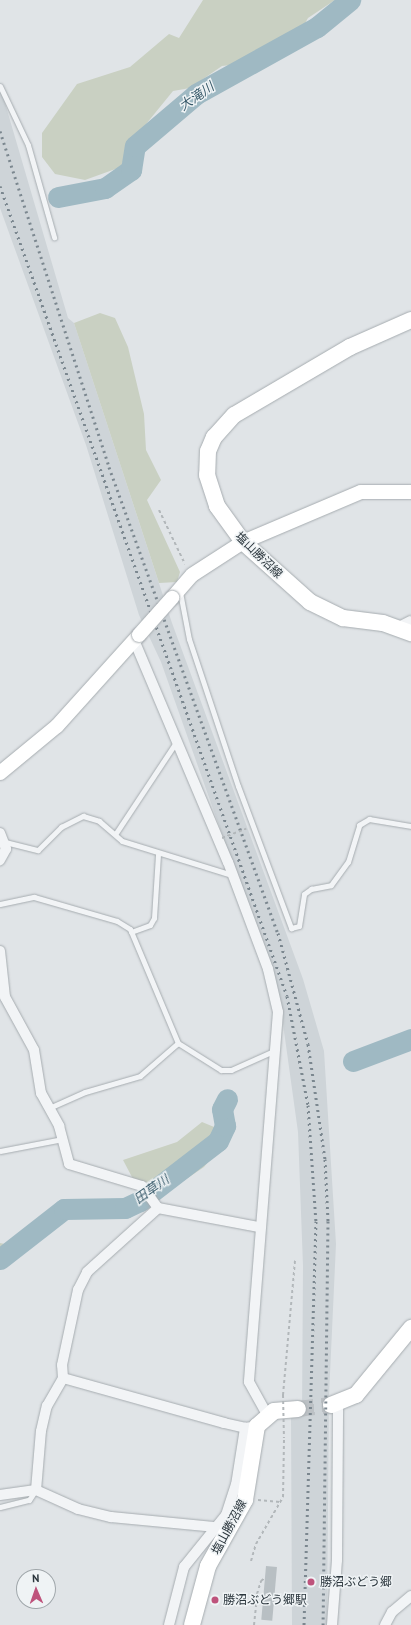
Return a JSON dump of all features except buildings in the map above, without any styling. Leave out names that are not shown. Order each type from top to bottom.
[{"type":"main road","name":"塩山勝沼線","points":[[407,627],[343,618],[326,611],[242,542],[217,506],[206,474],[208,450],[223,423],[244,407],[350,347],[411,320]]},
{"type":"main road","points":[[334,1405],[356,1395],[408,1337]]},
{"type":"main road","points":[[256,1423],[298,1409]]},
{"type":"main road","name":"塩山勝沼線","points":[[192,1625],[208,1566],[244,1500],[256,1423]]},
{"type":"street","points":[[0,773],[57,726],[192,575],[242,542],[361,492],[411,492]]},
{"type":"street","points":[[136,638],[175,744],[232,875],[268,969],[278,1012],[249,1382],[256,1423],[226,1515],[214,1527],[184,1567],[169,1625]]},
{"type":"street","points":[[0,860],[3,837]]},
{"type":"street","points":[[0,951],[5,996],[34,1050],[41,1093],[64,1139],[69,1164],[78,1169],[142,1186],[158,1208],[260,1228]]},
{"type":"street","points":[[36,1490],[41,1431],[47,1406],[63,1378],[62,1365],[78,1290],[87,1272],[158,1208]]},
{"type":"street","points":[[63,1378],[256,1423]]},
{"type":"street","points":[[332,1625],[337,1560],[334,1405]]},
{"type":"street","points":[[0,1494],[36,1490],[78,1509],[111,1517],[214,1527]]},
{"type":"street","points":[[385,1625],[392,1612],[411,1596]]},
{"type":"lane","points":[[0,86],[28,145],[54,237]]},
{"type":"lane","points":[[176,593],[194,654],[238,786],[292,928],[299,926],[304,894],[311,889],[331,886],[348,862],[360,825],[369,819],[411,826]]},
{"type":"lane","points":[[116,833],[175,744]]},
{"type":"lane","points":[[3,837],[38,850],[61,827],[83,816],[116,833],[122,841],[158,854],[232,875]]},
{"type":"lane","points":[[131,932],[150,925],[154,918],[158,854]]},
{"type":"lane","points":[[0,904],[34,897],[117,921],[131,932],[178,1043],[221,1070],[231,1070],[276,1050]]},
{"type":"lane","points":[[48,1109],[85,1092],[140,1076],[178,1043]]},
{"type":"lane","points":[[0,1151],[64,1139]]},
{"type":"lane","points":[[0,1507],[28,1500],[36,1490]]},
{"type":"path","points":[[159,510],[192,575]]},
{"type":"path","points":[[222,838],[246,829]]},
{"type":"path","points":[[251,1561],[256,1544],[280,1502],[285,1476],[282,1394],[295,1261]]},
{"type":"path","points":[[253,1499],[280,1502]]},
{"type":"path","points":[[254,1625],[257,1594],[261,1581],[266,1577]]},
{"type":"shaded area","points":[[203,0],[335,0],[308,18],[300,32],[239,64],[222,66],[190,88],[173,91],[129,145],[121,167],[85,180],[55,174],[42,157],[42,133],[77,84],[130,67],[169,34],[179,38]]},
{"type":"shaded area","points":[[0,86],[68,318],[74,323],[172,623],[303,979],[324,1051],[336,1244],[329,1396],[327,1625],[292,1625],[291,1417],[302,1416],[303,1266],[298,1132],[279,995],[161,662],[139,615],[86,445],[0,208]]},
{"type":"shaded area","points":[[100,313],[115,318],[128,347],[144,414],[146,450],[161,480],[147,500],[180,572],[177,582],[159,583],[74,323]]},
{"type":"shaded area","points":[[202,1122],[219,1129],[218,1150],[204,1167],[158,1198],[146,1182],[133,1179],[123,1160],[177,1142]]},
{"type":"shaded area","points":[[0,1243],[5,1244],[11,1260],[0,1270]]},
{"type":"waterway","name":"大滝川","points":[[58,197],[105,188],[131,170],[135,146],[196,94],[317,27],[350,0]]},
{"type":"waterway","name":"田草川","points":[[353,1061],[411,1039]]},
{"type":"waterway","name":"田草川","points":[[0,1259],[64,1209],[125,1208],[140,1201],[218,1141],[225,1126],[222,1109],[227,1099]]},
{"type":"tunnel","points":[[298,1409],[331,1405]]},
{"type":"railway","points":[[0,131],[109,467],[278,933],[308,1044],[325,1159],[328,1221],[323,1625]]},
{"type":"railway","points":[[0,186],[287,996],[308,1105],[316,1221],[304,1625]]},
{"type":"place","name":"勝沼ぶどう郷","points":[[311,1582]]},
{"type":"place","name":"勝沼ぶどう郷駅","points":[[215,1600]]}]
